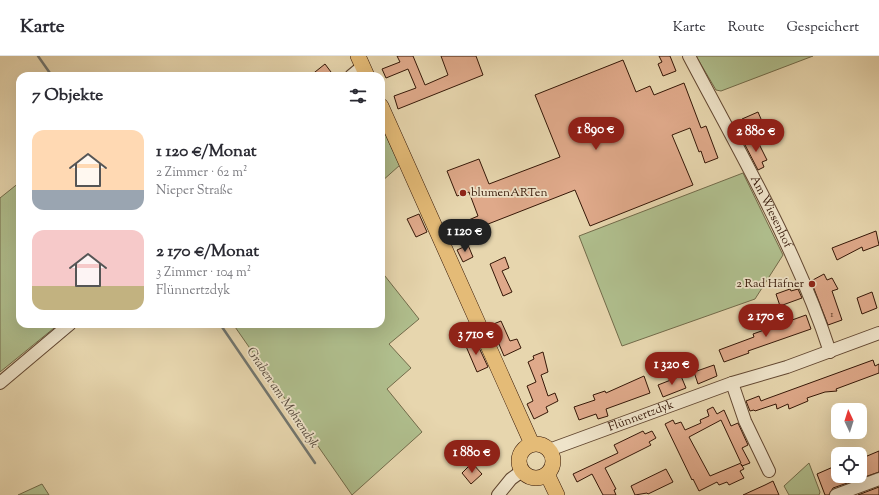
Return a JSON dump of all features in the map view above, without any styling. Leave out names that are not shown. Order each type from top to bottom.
[{"type":"main road","points":[[385,115],[532,444]]},
{"type":"main road","points":[[532,444],[542,445],[549,450],[553,460],[553,465],[547,474],[542,477],[531,477],[522,471],[519,462],[521,453],[532,444]]},
{"type":"main road","points":[[547,474],[557,495]]},
{"type":"street","name":"Am Wiesenhof","points":[[689,56],[766,205],[792,259],[814,306],[830,352]]},
{"type":"street","points":[[0,383],[65,328]]},
{"type":"street","name":"Flünnertzdyk","points":[[549,450],[732,383],[830,352],[879,333]]},
{"type":"street","points":[[732,383],[745,421],[769,471]]},
{"type":"street","points":[[498,495],[511,479],[522,471]]},
{"type":"street","points":[[836,495],[879,479]]},
{"type":"green space","points":[[696,56],[813,56],[721,91],[716,90]]},
{"type":"green space","points":[[385,133],[400,165],[385,178]]},
{"type":"green space","points":[[743,173],[783,255],[755,299],[622,346],[579,236]]},
{"type":"green space","points":[[16,185],[16,328],[54,328],[0,372],[0,198]]},
{"type":"green space","points":[[385,276],[419,319],[389,344],[411,368],[387,389],[422,432],[352,495],[236,328],[385,328]]},
{"type":"green space","points":[[809,463],[820,492],[819,495],[789,495],[784,486]]},
{"type":"green space","points":[[42,484],[49,495],[18,495]]},
{"type":"building","points":[[397,56],[413,56],[425,85],[448,75],[441,56],[476,56],[483,75],[398,109],[394,96],[416,88],[408,69],[386,78],[385,72],[382,69],[400,62]]},
{"type":"building","points":[[659,56],[670,56],[676,71],[663,76],[658,64],[662,62]]},
{"type":"building","points":[[623,60],[636,92],[650,86],[654,95],[684,83],[701,128],[706,126],[718,158],[705,163],[690,128],[672,135],[693,185],[590,226],[575,190],[483,226],[486,232],[471,238],[464,222],[478,216],[469,192],[457,196],[447,171],[479,159],[489,184],[560,157],[535,95]]},
{"type":"building","points":[[325,64],[331,72],[315,72]]},
{"type":"building","points":[[758,112],[764,126],[748,133],[742,119]]},
{"type":"building","points":[[756,138],[767,160],[762,162],[764,167],[758,170],[744,143]]},
{"type":"building","points":[[419,214],[427,232],[416,237],[407,219]]},
{"type":"building","points":[[876,231],[879,245],[863,251],[862,247],[837,260],[832,248]]},
{"type":"building","points":[[468,245],[473,257],[463,262],[457,250]]},
{"type":"building","points":[[505,257],[509,268],[502,271],[512,292],[503,296],[490,264]]},
{"type":"building","points":[[824,274],[827,280],[832,278],[838,289],[832,291],[842,320],[828,325],[811,281]]},
{"type":"building","points":[[790,289],[791,291],[798,289],[802,298],[780,306],[776,294]]},
{"type":"building","points":[[872,292],[877,308],[862,314],[857,298]]},
{"type":"building","points":[[806,315],[811,329],[748,351],[749,353],[724,362],[719,350],[754,337],[753,334]]},
{"type":"building","points":[[501,321],[510,341],[517,339],[521,348],[504,356],[491,325]]},
{"type":"building","points":[[475,339],[488,367],[477,372],[465,344]]},
{"type":"building","points":[[543,352],[548,372],[541,375],[548,396],[555,393],[558,401],[546,407],[548,412],[534,419],[527,404],[533,401],[527,386],[536,382],[528,362],[534,359],[533,356]]},
{"type":"building","points":[[873,360],[875,366],[879,364],[879,373],[836,389],[837,391],[825,392],[807,398],[808,401],[789,409],[788,404],[777,409],[776,404],[755,411],[750,411],[746,401],[759,396],[761,401]]},
{"type":"building","points":[[714,365],[717,376],[698,384],[694,372]]},
{"type":"building","points":[[644,376],[650,393],[606,409],[608,416],[598,419],[596,414],[579,420],[574,407],[595,400],[593,395],[605,391],[606,393]]},
{"type":"building","points":[[681,376],[686,388],[663,397],[658,385]]},
{"type":"building","points":[[713,407],[717,414],[724,410],[731,426],[738,423],[748,445],[742,448],[750,463],[742,466],[744,469],[740,471],[744,478],[729,485],[727,482],[719,485],[717,482],[699,491],[693,479],[692,480],[665,424],[673,420],[675,424],[681,422],[685,430],[701,423],[700,420],[709,416],[707,410]],"holes":[[[721,420],[741,463],[710,476],[689,437]]]},
{"type":"building","points":[[643,431],[645,434],[652,431],[656,438],[649,442],[651,445],[605,468],[616,489],[614,490],[616,495],[603,495],[592,474],[577,482],[573,474],[618,453],[614,445]]},
{"type":"building","points":[[879,451],[879,472],[867,476],[867,456]]},
{"type":"building","points":[[472,463],[482,474],[471,484],[462,473]]},
{"type":"building","points":[[831,468],[831,483],[847,483],[833,488],[829,495],[825,495],[817,474]]},
{"type":"building","points":[[666,469],[673,482],[648,494],[635,495],[631,486]]},
{"type":"building","points":[[773,481],[779,495],[743,495],[765,485]]},
{"type":"building","points":[[879,487],[879,495],[858,495]]},
{"type":"waterway","name":"Graben am Mohrendyk","points":[[38,56],[49,72]]},
{"type":"waterway","name":"Graben am Mohrendyk","points":[[223,328],[315,463]]},
{"type":"place","name":"blumenARTen","points":[[463,193]]},
{"type":"place","name":"2 Rad Häfner","points":[[812,284]]}]
